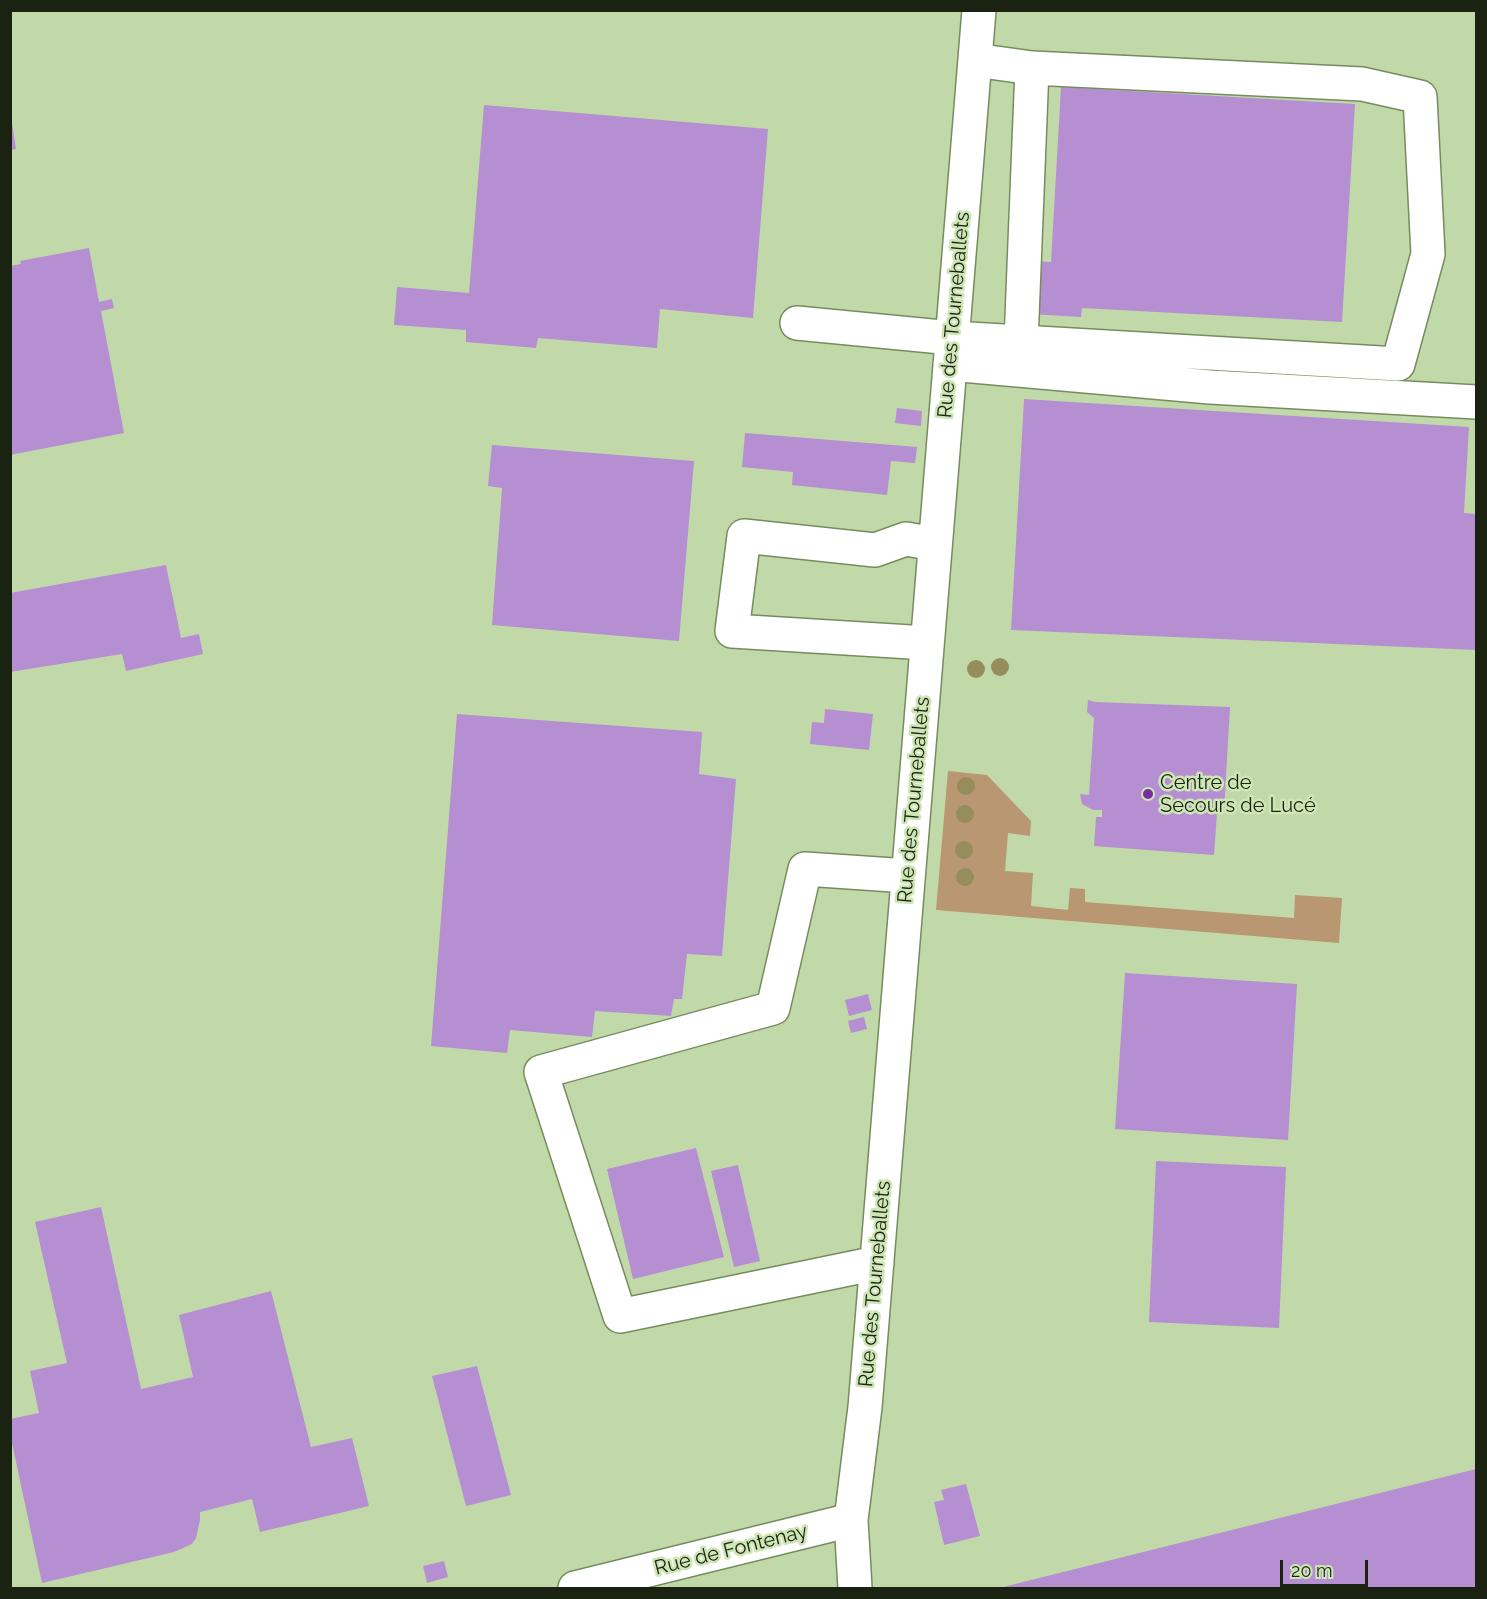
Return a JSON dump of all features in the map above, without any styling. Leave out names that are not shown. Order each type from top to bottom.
[{"type":"street","name":"Rue des Tourneballets","points":[[855,1588],[851,1520],[865,1407],[979,10]]},
{"type":"street","points":[[951,351],[1021,342],[1398,364],[1428,254],[1420,97],[1362,84],[1032,68],[975,60]]},
{"type":"street","points":[[1021,342],[1032,68]]},
{"type":"street","points":[[796,323],[951,351],[1210,387],[1476,402]]},
{"type":"street","points":[[927,644],[732,631],[744,536],[875,550],[906,539],[935,544]]},
{"type":"street","points":[[877,1263],[620,1316],[541,1072],[773,1008],[805,869],[908,876]]},
{"type":"street","name":"Rue de Fontenay","points":[[575,1588],[851,1520]]},
{"type":"shaded area","points":[[948,771],[987,775],[1031,821],[1030,836],[1008,833],[1005,871],[1033,873],[1031,906],[1068,910],[1070,888],[1085,889],[1085,902],[1294,918],[1295,895],[1342,898],[1339,943],[936,910]]},
{"type":"building","points":[[1061,87],[1355,104],[1342,322],[1082,308],[1081,317],[1030,314],[1033,261],[1051,262]]},
{"type":"building","points":[[484,105],[768,129],[753,318],[660,309],[657,348],[538,338],[536,348],[466,342],[466,330],[394,325],[397,287],[469,293]]},
{"type":"building","points":[[12,123],[16,149],[10,150],[10,124]]},
{"type":"building","points":[[89,248],[99,302],[112,299],[114,308],[101,311],[124,433],[10,455],[10,266],[21,264],[20,261]]},
{"type":"building","points":[[1024,399],[1469,427],[1464,513],[1476,514],[1476,650],[1011,630]]},
{"type":"building","points":[[897,408],[922,411],[921,426],[895,423]]},
{"type":"building","points":[[745,433],[917,447],[915,463],[891,461],[887,495],[792,485],[793,472],[742,467]]},
{"type":"building","points":[[492,445],[694,461],[679,641],[492,625],[502,488],[488,486]]},
{"type":"building","points":[[166,565],[181,638],[199,634],[203,654],[126,671],[122,654],[10,672],[10,593]]},
{"type":"building","points":[[1088,700],[1230,707],[1224,811],[1217,814],[1214,855],[1094,846],[1096,817],[1102,817],[1102,810],[1093,810],[1082,804],[1080,794],[1089,795],[1094,718],[1087,712]]},
{"type":"building","points":[[825,709],[873,714],[869,750],[810,744],[812,722],[824,723]]},
{"type":"building","points":[[457,714],[702,732],[699,774],[736,779],[722,956],[687,954],[682,999],[674,999],[671,1016],[595,1011],[592,1037],[510,1030],[507,1053],[431,1046]]},
{"type":"building","points":[[1125,973],[1297,984],[1288,1140],[1115,1129]]},
{"type":"building","points":[[868,994],[872,1010],[849,1016],[845,1000]]},
{"type":"building","points":[[864,1017],[867,1029],[851,1033],[848,1021]]},
{"type":"building","points":[[696,1148],[724,1257],[633,1279],[607,1169]]},
{"type":"building","points":[[1156,1161],[1286,1167],[1279,1328],[1149,1322]]},
{"type":"building","points":[[738,1165],[760,1261],[734,1267],[711,1171]]},
{"type":"building","points":[[101,1207],[141,1389],[193,1377],[179,1315],[271,1291],[311,1447],[352,1438],[369,1506],[260,1532],[252,1499],[200,1512],[196,1538],[192,1544],[174,1552],[42,1583],[10,1434],[10,1419],[39,1413],[30,1371],[67,1363],[35,1222]]},
{"type":"building","points":[[477,1366],[511,1495],[466,1506],[432,1376]]},
{"type":"building","points":[[1476,1469],[1476,1588],[999,1588]]},
{"type":"building","points":[[966,1484],[980,1536],[944,1545],[934,1502],[944,1500],[941,1490]]},
{"type":"building","points":[[444,1561],[448,1577],[427,1583],[423,1566]]},
{"type":"place","name":"Centre de Secours de Lucé","points":[[1148,794]]}]
